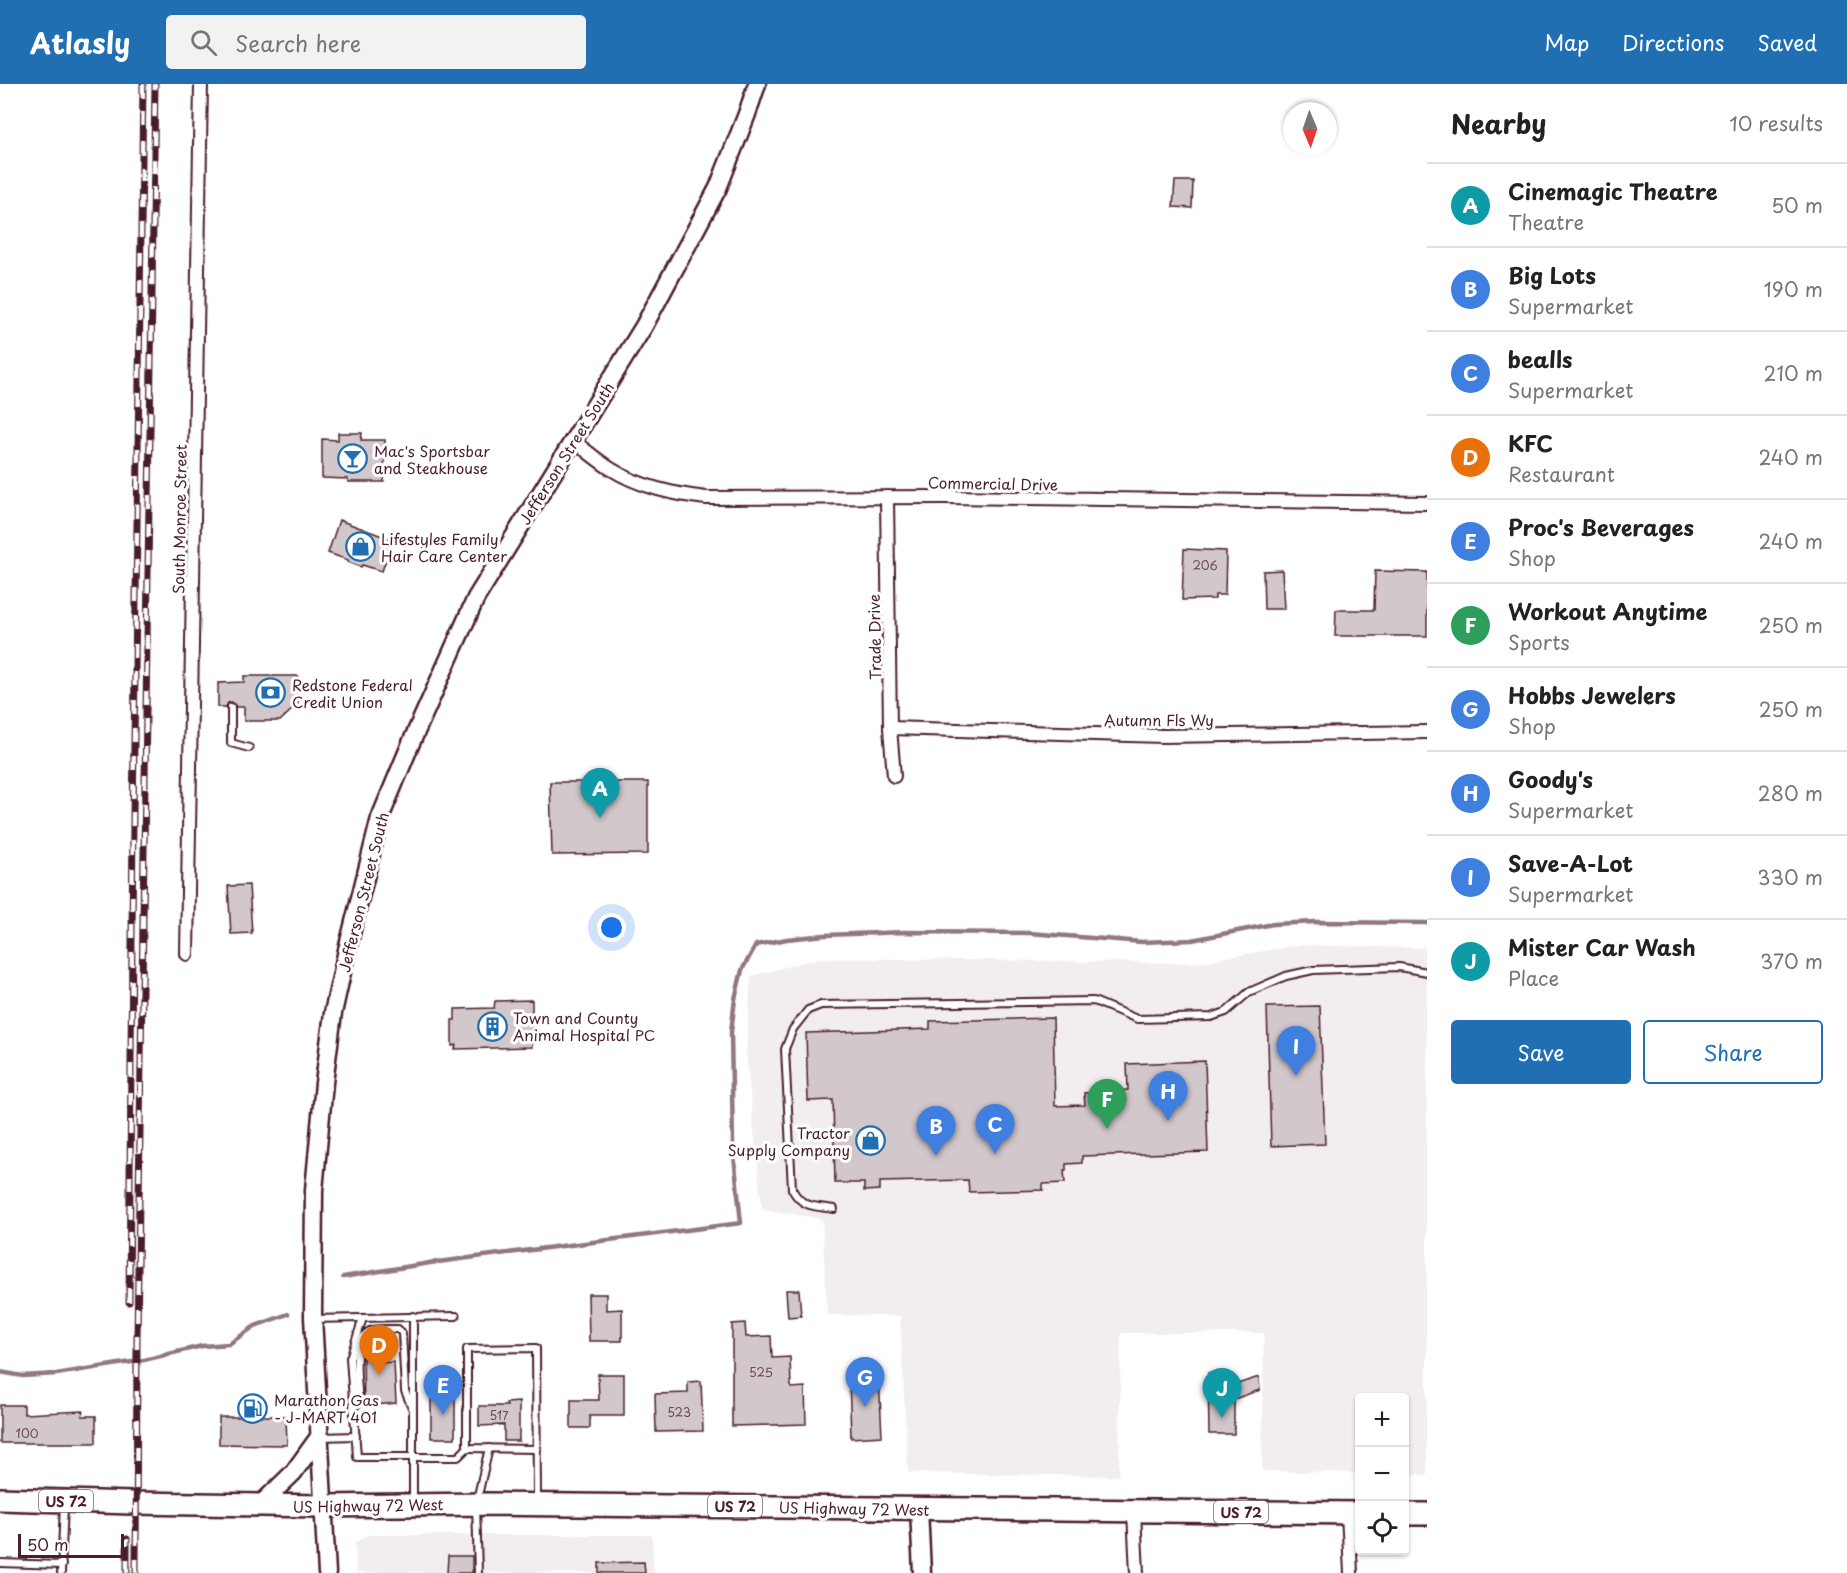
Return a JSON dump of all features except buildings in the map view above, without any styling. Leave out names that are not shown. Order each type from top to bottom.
[{"type":"highway","name":"US 72","points":[[0,1498],[65,1501]]},
{"type":"highway","name":"US Highway 72 West","points":[[65,1501],[322,1506],[537,1504],[1354,1513]]},
{"type":"highway","points":[[1409,1514],[1427,1514]]},
{"type":"street","name":"South Monroe Street","points":[[187,954],[201,84]]},
{"type":"street","name":"Jefferson Street South","points":[[327,1573],[313,1319],[314,1190],[333,1013],[380,818],[476,598],[644,326],[718,188],[757,84]]},
{"type":"street","name":"Commercial Drive","points":[[573,441],[612,470],[641,484],[673,494],[706,498],[887,497],[1427,503]]},
{"type":"street","name":"Trade Drive","points":[[887,497],[890,728],[894,776]]},
{"type":"street","name":"Autumn Fls Wy","points":[[890,728],[1163,736],[1427,732]]},
{"type":"street","points":[[260,1505],[293,1473],[320,1437]]},
{"type":"street","points":[[919,1508],[922,1573]]},
{"type":"street","points":[[1134,1512],[1137,1573]]},
{"type":"street","points":[[1351,1573],[1354,1513]]},
{"type":"lane","points":[[231,707],[231,743],[249,748]]},
{"type":"lane","points":[[834,1209],[809,1205],[798,1200],[792,1189],[785,1048],[792,1029],[808,1010],[821,1005],[1094,1001],[1137,1019],[1211,1017],[1226,1012],[1249,992],[1286,976],[1313,970],[1399,967],[1427,972]]},
{"type":"lane","points":[[313,1319],[456,1316]]},
{"type":"lane","points":[[413,1317],[413,1505]]},
{"type":"lane","points":[[363,1318],[350,1358],[357,1456],[458,1457],[467,1448],[537,1449]]},
{"type":"lane","points":[[354,1408],[358,1402],[357,1354],[365,1335],[373,1330],[398,1329],[402,1333],[405,1391],[413,1410]]},
{"type":"lane","points":[[467,1448],[466,1349],[536,1348],[537,1504]]},
{"type":"lane","points":[[320,1437],[356,1436]]},
{"type":"lane","points":[[478,1573],[476,1504],[489,1448]]},
{"type":"lane","points":[[61,1573],[65,1501]]},
{"type":"lane","points":[[0,1563],[62,1565]]},
{"type":"shaded area","points":[[1297,945],[1427,948],[1427,1475],[1409,1474],[1409,1393],[1355,1393],[1355,1473],[1262,1471],[1264,1333],[1121,1333],[1119,1476],[908,1473],[900,1316],[827,1315],[822,1219],[762,1209],[746,1054],[751,976],[819,958],[1194,963]]},
{"type":"shaded area","points":[[367,1535],[652,1535],[654,1573],[356,1573],[355,1543]]},
{"type":"waterway","points":[[343,1277],[430,1263],[741,1223],[733,1146],[731,1032],[735,999],[742,970],[756,945],[825,935],[905,932],[1029,933],[1142,942],[1192,940],[1273,924],[1427,923]]},
{"type":"waterway","points":[[0,1372],[23,1376],[56,1374],[144,1360],[202,1346],[229,1344],[255,1326],[288,1314]]},
{"type":"railway","points":[[129,1302],[143,84]]},
{"type":"railway","points":[[136,1573],[137,1339],[155,84]]},
{"type":"railway","points":[[127,1539],[127,1573]]},
{"type":"place","name":"Mac's Sportsbar and Steakhouse","points":[[353,459]]},
{"type":"place","name":"Lifestyles Family Hair Care Center","points":[[360,547]]},
{"type":"place","name":"Redstone Federal Credit Union","points":[[271,693]]},
{"type":"place","name":"Cinemagic Theatre","points":[[600,818]]},
{"type":"place","name":"Town and County Animal Hospital PC","points":[[492,1026]]},
{"type":"place","name":"Save-A-Lot","points":[[1296,1076]]},
{"type":"place","name":"Goody's","points":[[1168,1121]]},
{"type":"place","name":"Workout Anytime","points":[[1107,1129]]},
{"type":"place","name":"Tractor Supply Company","points":[[871,1141]]},
{"type":"place","name":"bealls","points":[[995,1154]]},
{"type":"place","name":"Big Lots","points":[[936,1156]]},
{"type":"place","name":"KFC","points":[[379,1375]]},
{"type":"place","name":"Hobbs Jewelers","points":[[865,1407]]},
{"type":"place","name":"Marathon Gas - J-MART 401","points":[[253,1408]]},
{"type":"place","name":"Proc's Beverages","points":[[443,1415]]},
{"type":"place","name":"Mister Car Wash","points":[[1222,1418]]}]
